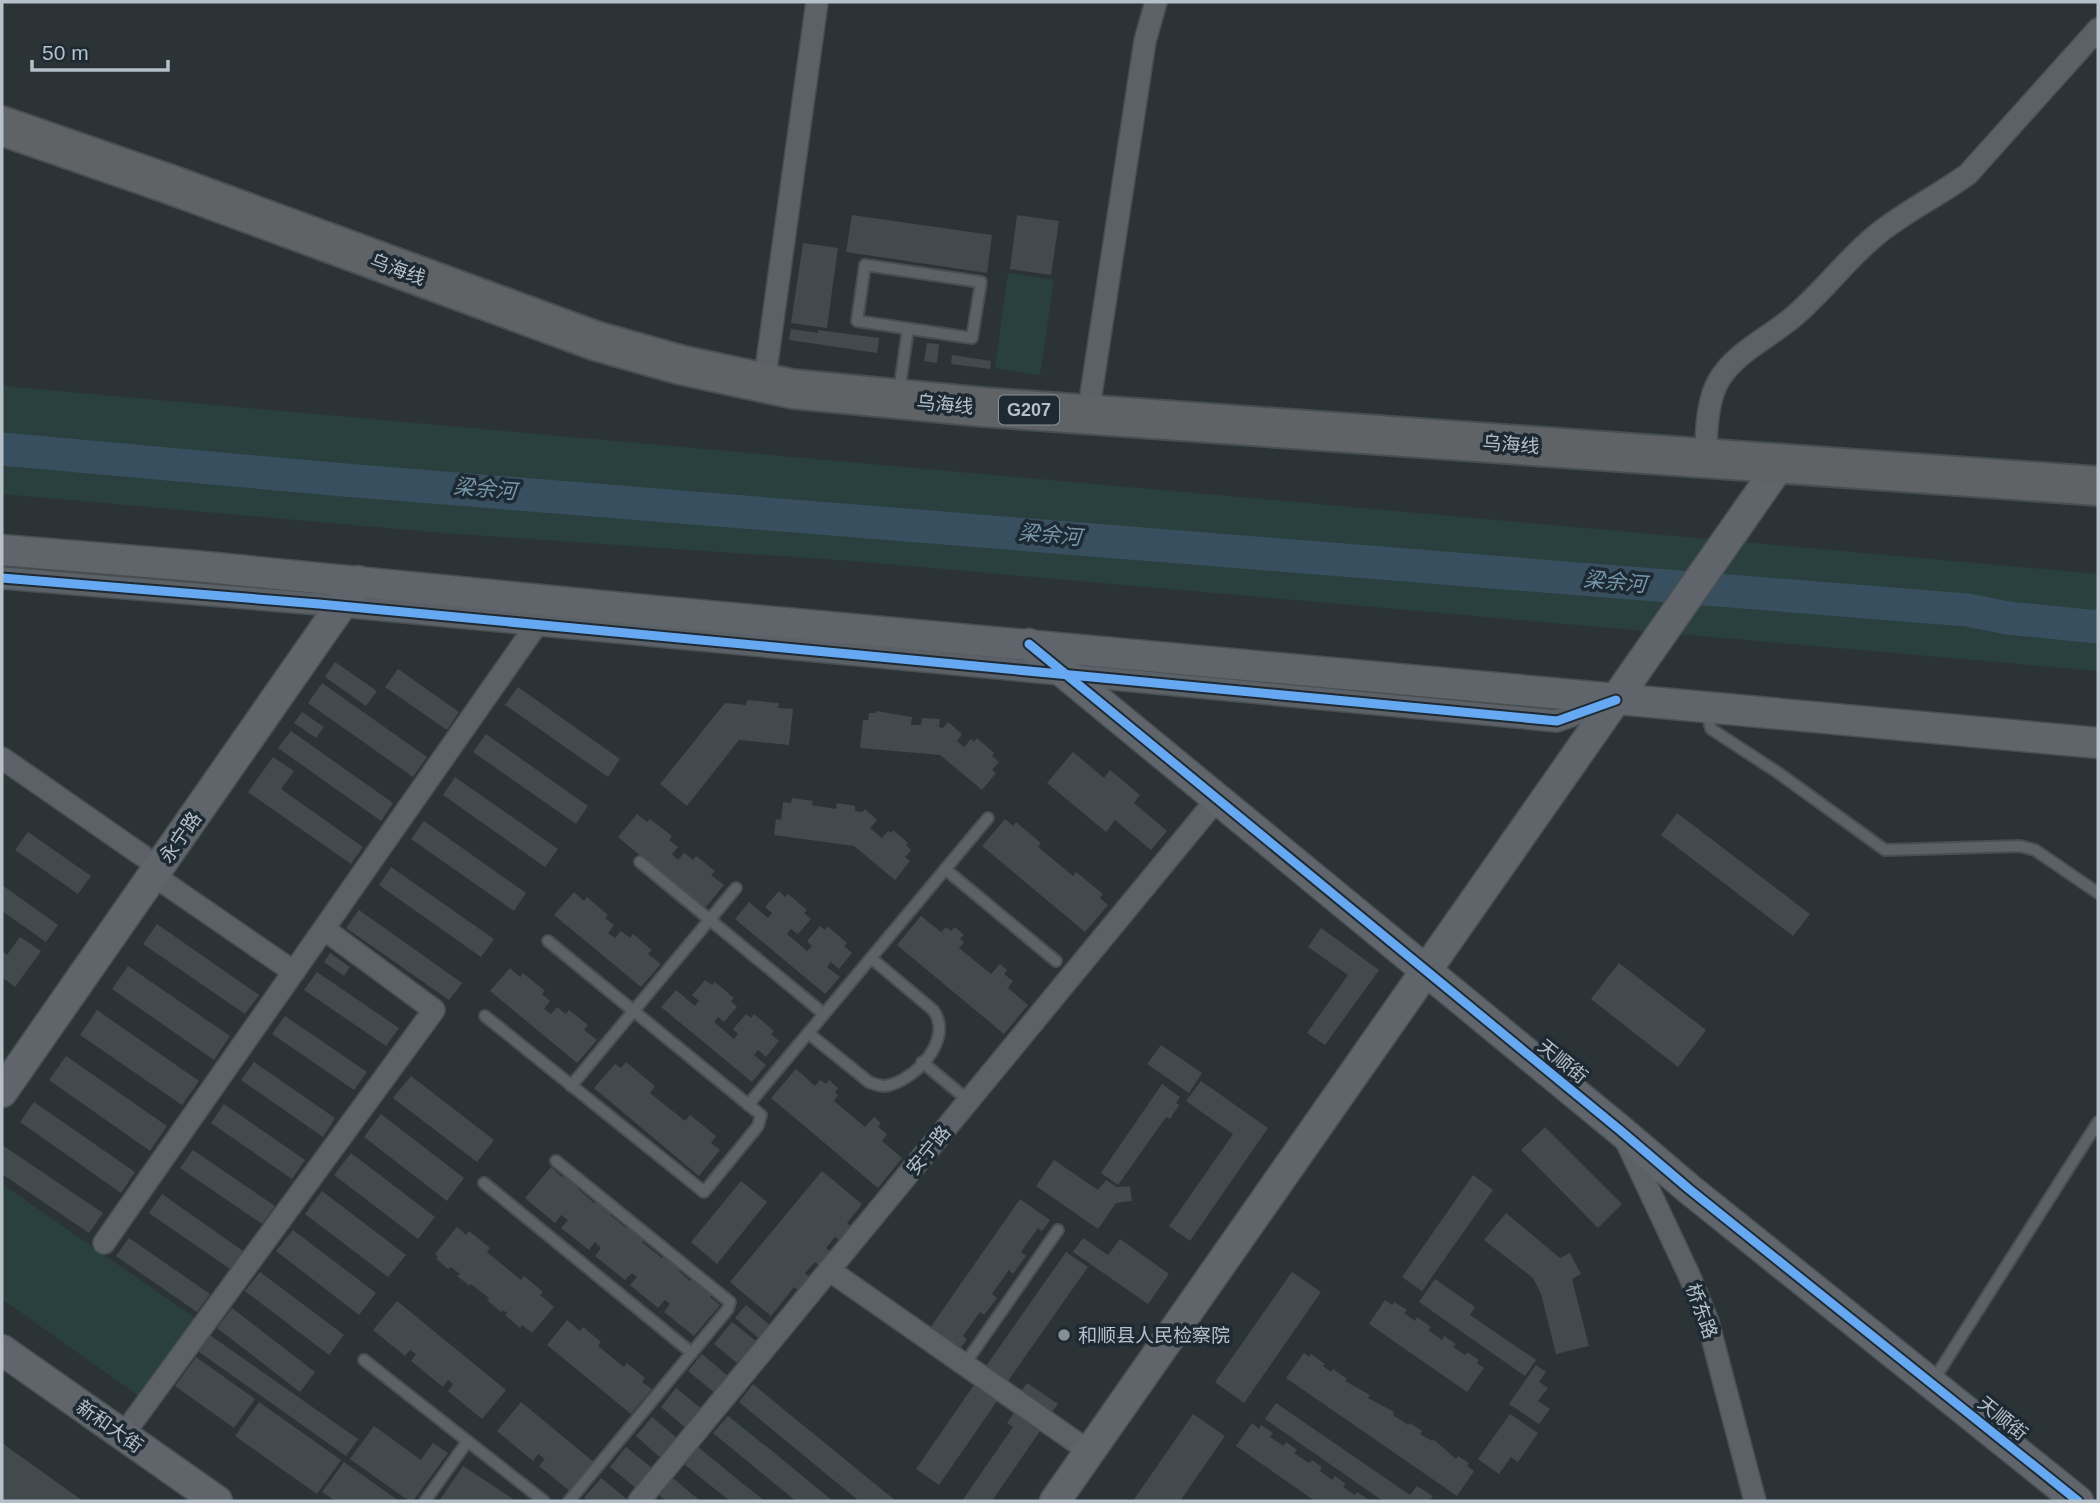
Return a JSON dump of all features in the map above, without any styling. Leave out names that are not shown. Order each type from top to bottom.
[{"type":"highway","name":"乌海线","points":[[2,126],[169,184],[596,341],[681,365],[764,384],[898,400],[2098,486]]},
{"type":"main road","points":[[1074,1501],[1432,976],[1790,464]]},
{"type":"main road","points":[[2,550],[338,593],[633,609],[2098,743]]},
{"type":"main road","name":"永宁路","points":[[2,1059],[148,865],[338,593]]},
{"type":"main road","name":"天顺街","points":[[1029,644],[1699,1197],[2078,1501]]},
{"type":"main road","name":"永宁路","points":[[2,1092],[148,865]]},
{"type":"main road","points":[[1055,1501],[1432,976]]},
{"type":"main road","name":"新和大街","points":[[2,1350],[217,1501]]},
{"type":"main road","name":"新和大街","points":[[2,1375],[182,1501]]},
{"type":"street","points":[[764,384],[817,2]]},
{"type":"street","points":[[1088,414],[1145,41],[1156,2]]},
{"type":"street","points":[[1704,458],[1713,393],[1732,362],[1794,317],[1848,259],[1891,223],[1968,174],[2098,29]]},
{"type":"street","points":[[2,578],[338,593],[537,624],[1557,721],[1625,700]]},
{"type":"street","points":[[104,1243],[537,624]]},
{"type":"street","points":[[2,758],[294,972]]},
{"type":"street","name":"安宁路","points":[[639,1501],[1217,799]]},
{"type":"street","points":[[123,1436],[434,1010],[324,929]]},
{"type":"street","name":"桥东路","points":[[1621,1131],[1689,1275],[1708,1322],[1755,1501]]},
{"type":"street","points":[[829,1270],[1090,1452]]},
{"type":"lane","points":[[865,265],[981,282],[972,338],[908,329],[857,321],[865,265]]},
{"type":"lane","points":[[898,400],[908,329]]},
{"type":"lane","points":[[1705,708],[1711,729],[1777,772],[1885,850],[2020,846],[2035,850],[2098,892]]},
{"type":"lane","points":[[748,1105],[988,818]]},
{"type":"lane","points":[[640,862],[824,1014]]},
{"type":"lane","points":[[945,869],[1056,961]]},
{"type":"lane","points":[[571,1086],[736,888]]},
{"type":"lane","points":[[485,1016],[704,1192],[758,1126],[761,1115],[548,942]]},
{"type":"lane","points":[[808,1033],[869,1082],[880,1086],[907,1077],[922,1062],[936,1043],[940,1032],[937,1014],[870,958]]},
{"type":"lane","points":[[922,1062],[969,1101]]},
{"type":"lane","points":[[1931,1383],[2098,1122]]},
{"type":"lane","points":[[556,1161],[730,1302],[728,1309],[569,1501]]},
{"type":"lane","points":[[484,1183],[692,1353]]},
{"type":"lane","points":[[964,1365],[1058,1230]]},
{"type":"lane","points":[[364,1360],[544,1501]]},
{"type":"lane","points":[[425,1501],[467,1442]]},
{"type":"green space","points":[[1008,273],[1054,280],[1040,375],[995,368]]},
{"type":"green space","points":[[2,386],[2098,574],[2098,671],[853,561],[444,533],[2,494]]},
{"type":"green space","points":[[2,1184],[195,1318],[139,1396],[2,1299]]},
{"type":"building","points":[[852,215],[992,235],[987,273],[846,252]]},
{"type":"building","points":[[1017,215],[1059,221],[1051,275],[1010,269]]},
{"type":"building","points":[[803,243],[838,248],[827,328],[791,323]]},
{"type":"building","points":[[791,329],[879,338],[877,353],[789,340]]},
{"type":"building","points":[[927,343],[939,344],[937,363],[924,361]]},
{"type":"building","points":[[952,355],[991,361],[990,369],[951,364]]},
{"type":"building","points":[[335,662],[377,691],[366,706],[325,677]]},
{"type":"building","points":[[398,669],[459,712],[447,730],[385,687]]},
{"type":"building","points":[[322,683],[427,757],[413,777],[308,703]]},
{"type":"building","points":[[518,687],[620,759],[608,777],[505,705]]},
{"type":"building","points":[[747,700],[779,703],[778,708],[793,709],[789,745],[739,740],[687,806],[660,784],[725,703],[746,705]]},
{"type":"building","points":[[876,711],[912,717],[911,725],[921,725],[922,718],[940,719],[939,727],[943,728],[948,722],[962,734],[957,741],[964,747],[971,739],[974,742],[977,738],[994,753],[992,756],[999,762],[992,770],[996,773],[982,790],[940,755],[860,748],[863,720],[868,720],[869,713]]},
{"type":"building","points":[[302,712],[324,727],[316,738],[294,723]]},
{"type":"building","points":[[291,731],[393,803],[381,821],[278,748]]},
{"type":"building","points":[[486,734],[588,806],[576,824],[473,752]]},
{"type":"building","points":[[1073,752],[1104,778],[1110,770],[1140,795],[1134,803],[1167,831],[1151,850],[1115,820],[1106,832],[1047,783]]},
{"type":"building","points":[[273,757],[294,771],[281,789],[363,847],[351,864],[248,792]]},
{"type":"building","points":[[455,777],[558,849],[545,867],[443,795]]},
{"type":"building","points":[[792,798],[813,801],[812,805],[836,809],[837,803],[855,806],[855,811],[862,812],[865,809],[877,820],[870,828],[882,838],[888,831],[891,833],[893,830],[908,843],[906,845],[911,850],[905,857],[910,861],[895,880],[854,846],[774,835],[776,819],[781,820],[783,802],[791,803]]},
{"type":"building","points":[[1677,813],[1810,914],[1793,936],[1661,835]]},
{"type":"building","points":[[637,814],[647,822],[650,819],[672,836],[669,840],[678,847],[672,854],[678,860],[684,853],[693,860],[696,856],[715,871],[711,875],[724,885],[704,909],[618,837]]},
{"type":"building","points":[[1005,819],[1013,826],[1016,822],[1041,843],[1038,847],[1073,876],[1076,872],[1103,894],[1100,898],[1108,905],[1085,932],[982,846]]},
{"type":"building","points":[[424,821],[526,893],[514,911],[411,839]]},
{"type":"building","points":[[28,832],[91,876],[78,894],[15,850]]},
{"type":"building","points":[[391,867],[494,939],[481,957],[379,885]]},
{"type":"building","points":[[2,885],[58,925],[46,942],[2,911]]},
{"type":"building","points":[[779,891],[785,897],[788,894],[807,910],[804,913],[811,919],[798,934],[791,929],[787,934],[807,951],[812,946],[807,941],[820,926],[825,930],[827,926],[847,943],[844,946],[852,953],[839,969],[831,962],[827,967],[840,977],[825,994],[735,919],[749,902],[768,918],[772,913],[765,907]]},
{"type":"building","points":[[574,892],[584,901],[587,897],[608,915],[605,918],[614,925],[608,933],[615,938],[621,931],[630,938],[633,934],[652,950],[648,954],[661,964],[641,987],[554,915]]},
{"type":"building","points":[[359,910],[462,983],[449,1000],[346,928]]},
{"type":"building","points":[[921,916],[941,932],[946,927],[951,931],[955,927],[964,935],[960,939],[964,942],[959,948],[991,974],[1000,964],[1007,970],[1004,974],[1013,981],[1008,988],[1028,1005],[1004,1034],[897,945]]},
{"type":"building","points":[[157,924],[259,995],[245,1014],[143,944]]},
{"type":"building","points":[[1321,928],[1379,970],[1325,1045],[1307,1033],[1348,975],[1308,947]]},
{"type":"building","points":[[20,937],[41,951],[15,987],[2,977],[2,951],[7,955]]},
{"type":"building","points":[[330,953],[350,967],[344,976],[324,962]]},
{"type":"building","points":[[1619,963],[1706,1030],[1678,1067],[1591,999]]},
{"type":"building","points":[[128,966],[230,1036],[214,1060],[112,989]]},
{"type":"building","points":[[510,968],[520,977],[523,973],[545,991],[542,994],[550,1001],[544,1009],[551,1014],[557,1007],[566,1014],[569,1010],[588,1025],[584,1030],[597,1040],[577,1063],[490,991]]},
{"type":"building","points":[[317,972],[399,1028],[386,1046],[304,990]]},
{"type":"building","points":[[705,980],[712,985],[715,982],[734,998],[731,1001],[737,1007],[724,1022],[718,1017],[714,1022],[734,1039],[738,1034],[733,1029],[746,1014],[751,1018],[754,1014],[774,1031],[771,1034],[779,1041],[766,1057],[758,1050],[754,1055],[766,1065],[752,1082],[661,1007],[676,990],[695,1006],[699,1001],[692,995]]},
{"type":"building","points":[[97,1010],[199,1081],[182,1105],[80,1035]]},
{"type":"building","points":[[285,1016],[367,1072],[354,1090],[272,1034]]},
{"type":"building","points":[[1161,1045],[1202,1073],[1189,1093],[1147,1064]]},
{"type":"building","points":[[66,1056],[167,1126],[150,1151],[49,1080]]},
{"type":"building","points":[[254,1062],[335,1118],[323,1137],[241,1080]]},
{"type":"building","points":[[626,1062],[655,1086],[650,1093],[685,1121],[690,1115],[716,1136],[711,1143],[720,1150],[699,1176],[594,1088],[615,1064],[621,1068]]},
{"type":"building","points":[[796,1069],[815,1086],[820,1080],[826,1084],[829,1080],[838,1088],[834,1101],[865,1127],[874,1117],[881,1123],[878,1127],[887,1134],[882,1141],[902,1158],[878,1188],[771,1098]]},
{"type":"building","points":[[411,1076],[494,1140],[477,1162],[393,1098]]},
{"type":"building","points":[[1201,1081],[1268,1128],[1190,1241],[1169,1226],[1233,1134],[1186,1101]]},
{"type":"building","points":[[1162,1084],[1180,1097],[1176,1103],[1179,1105],[1170,1119],[1166,1117],[1118,1185],[1101,1173]]},
{"type":"building","points":[[34,1102],[135,1172],[121,1193],[20,1122]]},
{"type":"building","points":[[224,1104],[305,1160],[292,1179],[211,1123]]},
{"type":"building","points":[[381,1114],[464,1178],[447,1201],[364,1137]]},
{"type":"building","points":[[1545,1127],[1622,1204],[1598,1228],[1521,1150]]},
{"type":"building","points":[[2,1145],[103,1213],[89,1233],[2,1174]]},
{"type":"building","points":[[193,1150],[275,1206],[262,1224],[180,1168]]},
{"type":"building","points":[[351,1153],[435,1217],[418,1239],[334,1175]]},
{"type":"building","points":[[1054,1160],[1098,1190],[1106,1180],[1117,1187],[1130,1186],[1132,1201],[1116,1203],[1098,1229],[1036,1186]]},
{"type":"building","points":[[551,1167],[562,1177],[565,1174],[580,1186],[578,1189],[594,1203],[597,1200],[626,1228],[628,1225],[645,1239],[642,1242],[662,1258],[665,1256],[681,1269],[679,1271],[690,1281],[693,1278],[712,1295],[710,1297],[720,1305],[694,1336],[664,1312],[670,1304],[665,1300],[658,1308],[630,1285],[637,1277],[632,1273],[625,1280],[595,1256],[601,1248],[595,1242],[589,1250],[561,1228],[568,1220],[561,1215],[555,1223],[525,1198]]},
{"type":"building","points":[[822,1171],[862,1204],[847,1223],[852,1227],[840,1241],[835,1237],[826,1248],[830,1251],[819,1265],[815,1262],[805,1273],[809,1277],[798,1290],[794,1287],[771,1316],[730,1282]]},
{"type":"building","points":[[1473,1175],[1493,1190],[1422,1291],[1402,1277]]},
{"type":"building","points":[[741,1181],[767,1202],[717,1264],[691,1242]]},
{"type":"building","points":[[322,1191],[406,1255],[388,1277],[305,1214]]},
{"type":"building","points":[[162,1194],[243,1251],[230,1269],[149,1213]]},
{"type":"building","points":[[1020,1199],[1050,1220],[1042,1231],[1038,1228],[1021,1252],[1026,1256],[1013,1274],[1009,1270],[992,1294],[997,1298],[984,1315],[980,1312],[963,1336],[967,1339],[960,1349],[930,1328]]},
{"type":"building","points":[[1506,1213],[1560,1258],[1570,1253],[1581,1274],[1572,1279],[1589,1346],[1556,1354],[1541,1294],[1533,1278],[1484,1240]]},
{"type":"building","points":[[457,1227],[466,1235],[469,1231],[490,1248],[487,1252],[521,1280],[524,1276],[543,1292],[540,1295],[554,1307],[532,1333],[522,1325],[520,1328],[505,1315],[507,1313],[503,1310],[501,1312],[487,1300],[489,1298],[457,1276],[460,1274],[451,1267],[448,1269],[436,1259],[438,1257],[435,1254]]},
{"type":"building","points":[[293,1230],[376,1293],[359,1315],[276,1251]]},
{"type":"building","points":[[129,1238],[210,1294],[197,1312],[116,1256]]},
{"type":"building","points":[[1083,1238],[1108,1255],[1120,1239],[1169,1274],[1148,1304],[1073,1252]]},
{"type":"building","points":[[1066,1252],[1088,1267],[1008,1381],[986,1366]]},
{"type":"building","points":[[260,1272],[344,1335],[329,1355],[245,1291]]},
{"type":"building","points":[[1292,1272],[1321,1292],[1244,1403],[1215,1382]]},
{"type":"building","points":[[1435,1279],[1475,1307],[1470,1315],[1536,1360],[1525,1376],[1419,1302]]},
{"type":"building","points":[[1385,1300],[1407,1310],[1404,1313],[1415,1321],[1417,1317],[1431,1327],[1428,1330],[1442,1340],[1444,1336],[1456,1344],[1453,1347],[1479,1360],[1477,1363],[1484,1368],[1467,1392],[1369,1324]]},
{"type":"building","points":[[397,1301],[506,1390],[482,1419],[448,1391],[453,1384],[448,1380],[443,1387],[411,1361],[416,1354],[410,1350],[405,1356],[373,1330]]},
{"type":"building","points":[[746,1305],[772,1327],[761,1340],[735,1318]]},
{"type":"building","points":[[232,1308],[315,1372],[300,1392],[217,1328]]},
{"type":"building","points":[[567,1320],[580,1331],[583,1327],[601,1342],[598,1346],[624,1367],[627,1363],[645,1378],[642,1382],[652,1389],[631,1414],[547,1345]]},
{"type":"building","points":[[732,1322],[756,1341],[737,1363],[714,1344]]},
{"type":"building","points":[[207,1333],[358,1439],[346,1456],[195,1349]]},
{"type":"building","points":[[1304,1353],[1309,1357],[1311,1354],[1331,1372],[1333,1369],[1347,1379],[1345,1381],[1370,1395],[1368,1398],[1394,1412],[1393,1415],[1408,1425],[1410,1423],[1422,1431],[1420,1434],[1432,1441],[1433,1439],[1456,1459],[1458,1456],[1469,1463],[1467,1466],[1474,1471],[1457,1496],[1286,1378]]},
{"type":"building","points":[[702,1354],[729,1377],[715,1393],[688,1371]]},
{"type":"building","points":[[196,1357],[255,1399],[234,1428],[175,1386]]},
{"type":"building","points":[[1536,1365],[1546,1372],[1539,1382],[1548,1388],[1538,1401],[1550,1409],[1539,1424],[1509,1404]]},
{"type":"building","points":[[1027,1383],[1058,1404],[1052,1412],[1022,1390]]},
{"type":"building","points":[[753,1384],[896,1501],[859,1501],[739,1402]]},
{"type":"building","points":[[974,1385],[997,1401],[939,1485],[916,1469]]},
{"type":"building","points":[[676,1388],[703,1410],[687,1429],[661,1407]]},
{"type":"building","points":[[259,1402],[341,1460],[317,1494],[235,1436]]},
{"type":"building","points":[[521,1402],[595,1463],[571,1492],[539,1466],[545,1459],[538,1454],[533,1461],[497,1431]]},
{"type":"building","points":[[1276,1403],[1410,1495],[1417,1486],[1433,1496],[1429,1501],[1383,1501],[1265,1419]]},
{"type":"building","points":[[1014,1413],[1040,1431],[992,1501],[962,1501],[1013,1427],[1007,1423]]},
{"type":"building","points":[[1193,1414],[1225,1436],[1180,1501],[1133,1501]]},
{"type":"building","points":[[1510,1414],[1538,1433],[1518,1462],[1511,1457],[1499,1474],[1478,1459]]},
{"type":"building","points":[[728,1416],[833,1501],[796,1501],[786,1493],[713,1433]]},
{"type":"building","points":[[652,1417],[678,1439],[662,1459],[636,1436]]},
{"type":"building","points":[[1252,1423],[1259,1429],[1261,1425],[1273,1433],[1270,1437],[1284,1446],[1286,1442],[1297,1450],[1294,1453],[1309,1463],[1312,1460],[1322,1467],[1320,1471],[1332,1480],[1335,1476],[1346,1484],[1343,1487],[1369,1500],[1315,1501],[1236,1446]]},
{"type":"building","points":[[374,1426],[421,1460],[433,1443],[448,1453],[413,1501],[409,1501],[350,1459]]},
{"type":"building","points":[[2,1443],[83,1501],[3,1501]]},
{"type":"building","points":[[626,1447],[653,1469],[637,1489],[610,1467]]},
{"type":"building","points":[[698,1447],[765,1501],[730,1501],[706,1482],[684,1464]]},
{"type":"building","points":[[344,1462],[399,1501],[336,1501],[322,1492]]},
{"type":"building","points":[[463,1466],[516,1501],[439,1501]]},
{"type":"building","points":[[601,1478],[629,1501],[589,1501],[584,1498]]},
{"type":"building","points":[[673,1478],[701,1501],[666,1501],[659,1495]]},
{"type":"waterway","name":"梁余河","points":[[2,449],[344,480],[1967,610],[2008,618],[2098,627]]},
{"type":"cycle path","points":[[2,578],[319,604],[1557,721],[1616,700]]},
{"type":"cycle path","points":[[1029,644],[1689,1189],[2078,1501]]},
{"type":"place","name":"和顺县人民检察院","points":[[1064,1335]]}]
